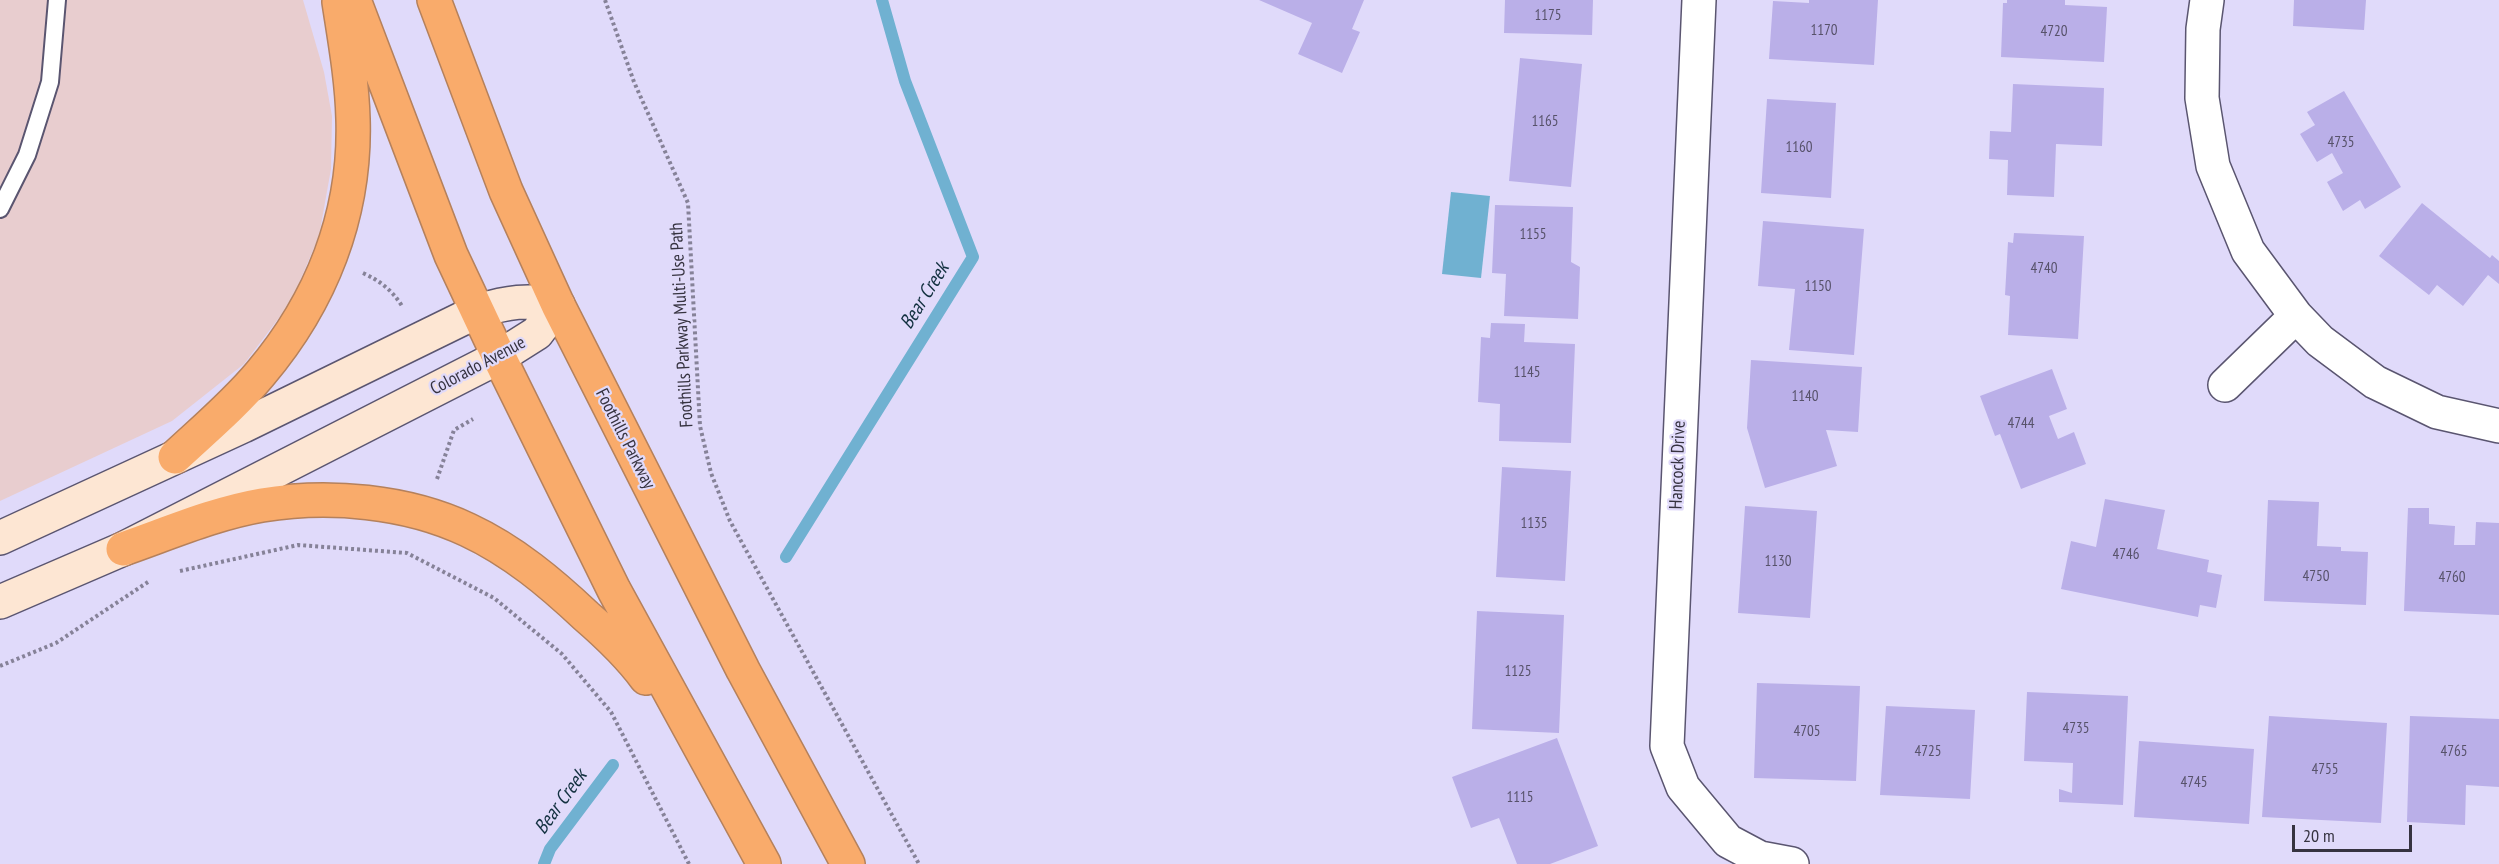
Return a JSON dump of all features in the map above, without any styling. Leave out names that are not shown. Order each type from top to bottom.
[{"type":"highway","points":[[176,457],[259,375],[284,343],[312,301],[330,258],[344,216],[351,172],[353,131],[350,70],[339,0]]},
{"type":"highway","points":[[354,0],[452,255],[499,357],[614,590],[734,813]]},
{"type":"highway","name":"Foothills Parkway","points":[[434,0],[506,191],[558,305],[743,670],[848,864]]},
{"type":"highway","points":[[123,549],[223,514],[263,505],[300,501],[342,501],[380,505],[424,514],[468,530],[510,554],[554,585],[633,661],[668,709],[764,864]]},
{"type":"main road","points":[[0,538],[176,457],[478,311],[508,302],[527,301],[558,305]]},
{"type":"main road","name":"Colorado Avenue","points":[[0,602],[123,549],[499,357],[537,333],[558,305]]},
{"type":"street","name":"Hancock Drive","points":[[1699,0],[1667,746],[1683,787],[1728,841],[1760,858],[1792,864]]},
{"type":"street","points":[[2207,0],[2203,29],[2202,98],[2213,166],[2248,251],[2296,316],[2320,340],[2375,382],[2437,412],[2499,426]]},
{"type":"street","points":[[2225,385],[2296,316]]},
{"type":"lane","points":[[0,209],[27,155],[50,82],[57,0]]},
{"type":"path","name":"Foothills Parkway Multi-Use Path","points":[[604,0],[634,82],[688,203],[700,426],[711,473],[730,521],[919,864]]},
{"type":"path","points":[[358,271],[395,294],[402,307]]},
{"type":"path","points":[[435,485],[454,430],[473,419]]},
{"type":"path","points":[[170,573],[298,545],[407,553],[494,598],[562,654],[611,712],[689,864]]},
{"type":"path","points":[[0,666],[56,643],[158,576]]},
{"type":"shaded area","points":[[0,0],[303,0],[324,72],[332,116],[331,169],[319,236],[291,302],[244,364],[172,421],[0,501]]},
{"type":"water","points":[[1451,192],[1490,196],[1481,278],[1442,274]]},
{"type":"building","points":[[1259,0],[1364,0],[1352,29],[1360,32],[1342,73],[1298,54],[1312,23]]},
{"type":"building","points":[[1505,0],[1593,0],[1592,35],[1504,33]]},
{"type":"building","points":[[1809,0],[1878,0],[1874,65],[1769,59],[1773,1],[1809,3]]},
{"type":"building","points":[[2007,0],[2065,0],[2065,5],[2107,7],[2104,62],[2001,57],[2003,3],[2007,3]]},
{"type":"building","points":[[2294,0],[2366,0],[2364,30],[2293,26]]},
{"type":"building","points":[[1520,58],[1582,64],[1571,187],[1509,181]]},
{"type":"building","points":[[2013,84],[2104,88],[2102,146],[2056,144],[2054,197],[2007,195],[2008,160],[1989,159],[1990,131],[2011,132]]},
{"type":"building","points":[[2344,91],[2401,187],[2365,209],[2360,200],[2343,211],[2327,182],[2343,173],[2332,153],[2317,162],[2300,134],[2315,125],[2307,112]]},
{"type":"building","points":[[1767,99],[1836,103],[1831,198],[1761,193]]},
{"type":"building","points":[[2422,203],[2490,258],[2492,255],[2499,261],[2499,284],[2488,275],[2463,306],[2437,285],[2429,295],[2379,256]]},
{"type":"building","points":[[1495,205],[1573,207],[1571,262],[1580,267],[1578,319],[1504,316],[1506,274],[1492,273]]},
{"type":"building","points":[[1763,221],[1864,229],[1854,355],[1789,350],[1795,289],[1758,286]]},
{"type":"building","points":[[2014,233],[2084,236],[2078,339],[2008,335],[2010,296],[2005,295],[2008,242],[2013,243]]},
{"type":"building","points":[[1491,323],[1525,324],[1524,342],[1575,344],[1571,443],[1499,441],[1500,404],[1478,402],[1481,337],[1490,338]]},
{"type":"building","points":[[1751,360],[1862,367],[1858,432],[1826,430],[1837,466],[1765,488],[1747,428]]},
{"type":"building","points":[[2052,369],[2067,409],[2049,416],[2058,439],[2074,432],[2086,464],[2021,489],[2000,434],[1995,436],[1980,396]]},
{"type":"building","points":[[1502,467],[1571,471],[1565,581],[1496,577]]},
{"type":"building","points":[[2105,499],[2165,510],[2157,549],[2209,560],[2207,572],[2222,575],[2216,608],[2200,605],[2198,617],[2061,589],[2071,541],[2096,547]]},
{"type":"building","points":[[2268,500],[2319,502],[2317,546],[2341,547],[2341,551],[2368,552],[2366,605],[2264,601]]},
{"type":"building","points":[[1745,506],[1817,511],[1810,618],[1738,613]]},
{"type":"building","points":[[2408,508],[2429,508],[2429,524],[2455,526],[2454,545],[2475,545],[2476,522],[2499,523],[2499,615],[2404,611]]},
{"type":"building","points":[[1477,611],[1564,615],[1559,733],[1472,729]]},
{"type":"building","points":[[1757,683],[1860,686],[1856,781],[1754,778]]},
{"type":"building","points":[[2027,692],[2128,696],[2123,805],[2059,802],[2059,789],[2072,793],[2073,763],[2024,761]]},
{"type":"building","points":[[1886,706],[1975,710],[1970,799],[1880,795]]},
{"type":"building","points":[[2269,716],[2387,723],[2381,823],[2262,817]]},
{"type":"building","points":[[2410,716],[2499,719],[2499,787],[2466,785],[2465,825],[2407,822]]},
{"type":"building","points":[[1557,738],[1598,846],[1550,864],[1517,864],[1499,818],[1471,828],[1452,777]]},
{"type":"building","points":[[2139,741],[2254,749],[2249,824],[2134,817]]},
{"type":"waterway","name":"Bear Creek","points":[[786,557],[973,257],[905,81],[882,0]]},
{"type":"waterway","name":"Bear Creek","points":[[544,864],[550,849],[613,765]]}]
